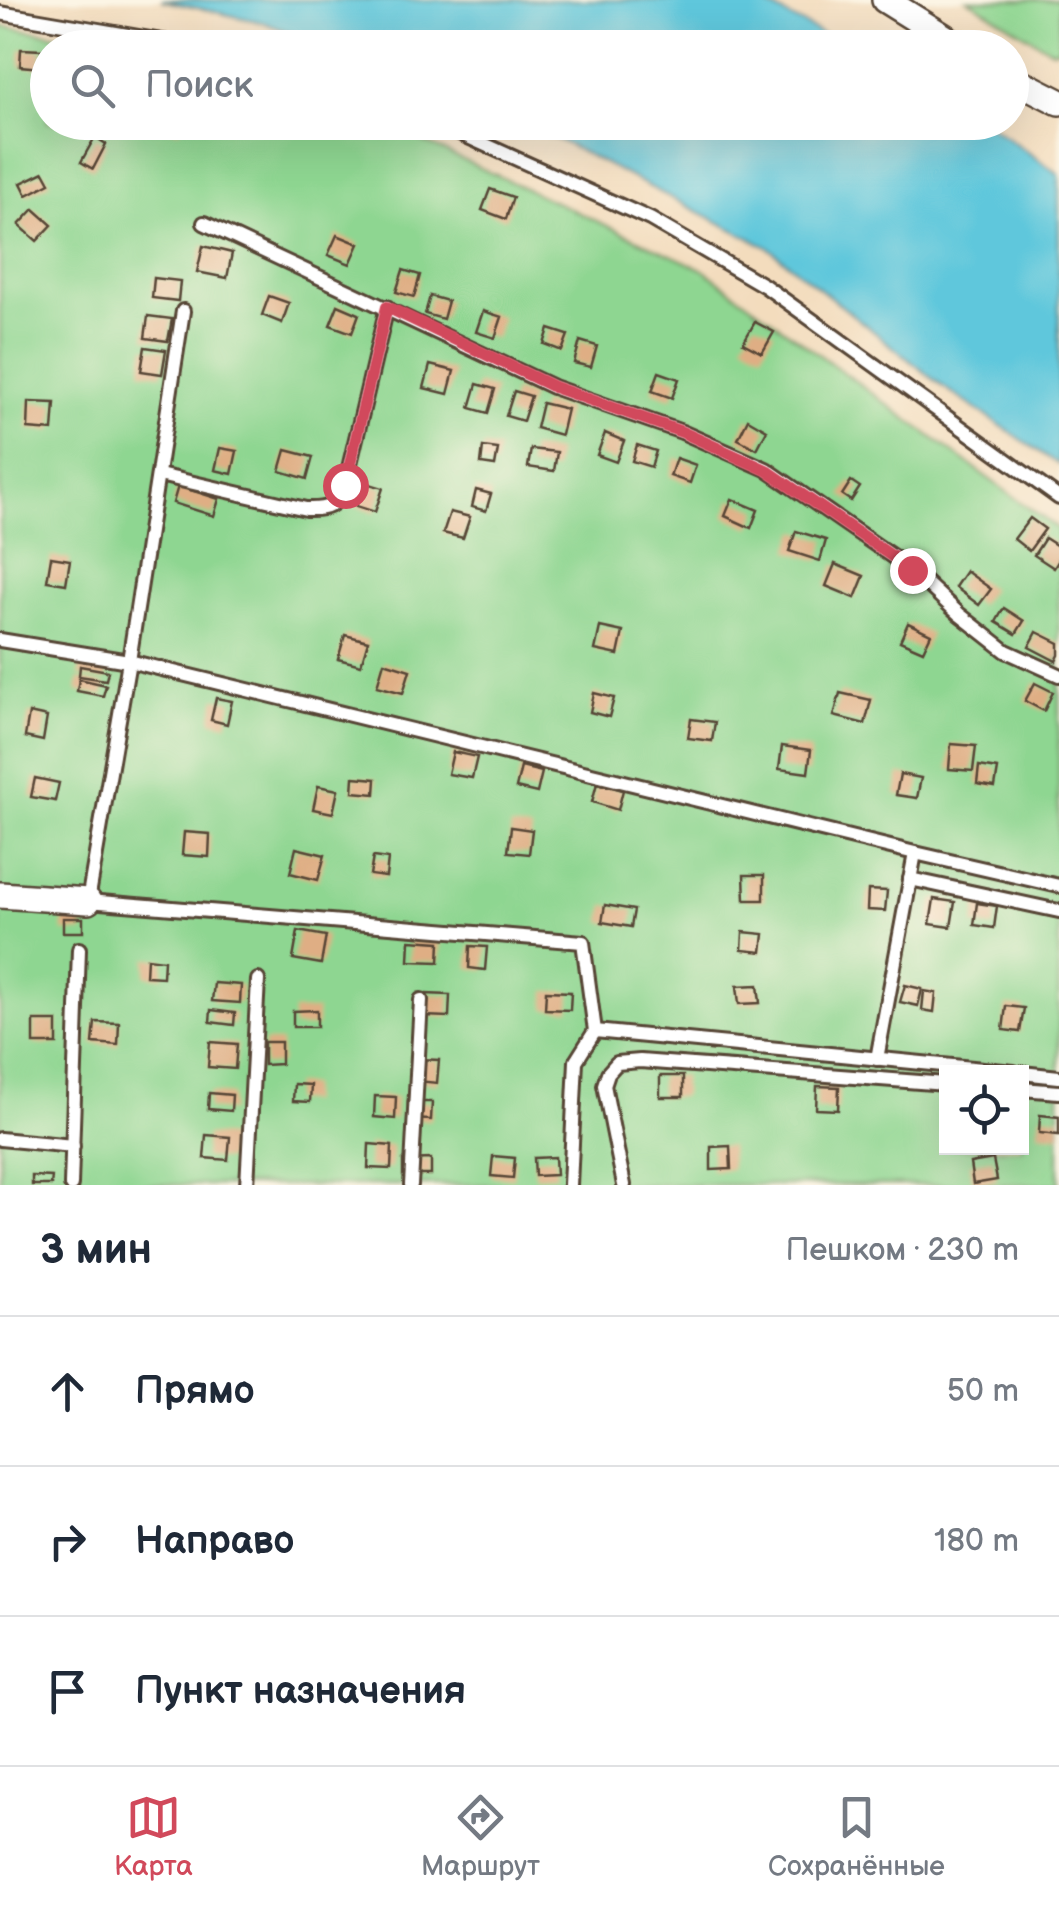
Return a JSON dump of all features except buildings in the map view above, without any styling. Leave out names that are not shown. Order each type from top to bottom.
[{"type":"street","points":[[885,0],[933,30]]},
{"type":"street","points":[[0,895],[88,901]]},
{"type":"lane","points":[[0,13],[99,30]]},
{"type":"lane","points":[[475,140],[650,219],[765,286],[1059,498]]},
{"type":"lane","points":[[204,223],[554,387],[682,432],[766,470],[912,570],[1006,651],[1059,676]]},
{"type":"lane","points":[[159,475],[306,508],[332,505],[345,485],[387,307]]},
{"type":"lane","points":[[182,311],[130,661],[88,901],[583,942],[595,1031],[576,1061],[570,1185]]},
{"type":"lane","points":[[0,640],[130,661],[1059,886]]},
{"type":"lane","points":[[877,1058],[915,853]]},
{"type":"lane","points":[[910,879],[1059,911]]},
{"type":"lane","points":[[71,1185],[79,948]]},
{"type":"lane","points":[[247,1185],[258,980]]},
{"type":"lane","points":[[410,1185],[421,1000]]},
{"type":"lane","points":[[595,1031],[946,1065]]},
{"type":"lane","points":[[624,1185],[604,1085],[617,1064],[640,1061],[939,1083]]},
{"type":"lane","points":[[1029,1074],[1059,1077]]},
{"type":"lane","points":[[1029,1090],[1059,1092]]},
{"type":"lane","points":[[0,1140],[73,1146]]},
{"type":"green space","points":[[968,0],[1059,0],[1059,49],[1051,50],[1029,37],[1029,30],[1018,30]]},
{"type":"green space","points":[[0,26],[30,31],[30,140],[419,140],[702,269],[1059,530],[1059,1185],[0,1185]]},
{"type":"water","points":[[161,0],[757,0],[814,30],[283,30]]},
{"type":"water","points":[[558,140],[1011,140],[1059,174],[1059,465],[942,386],[769,248]]},
{"type":"route","points":[[345,485],[387,307],[554,387],[682,432],[766,470],[912,570]]}]
